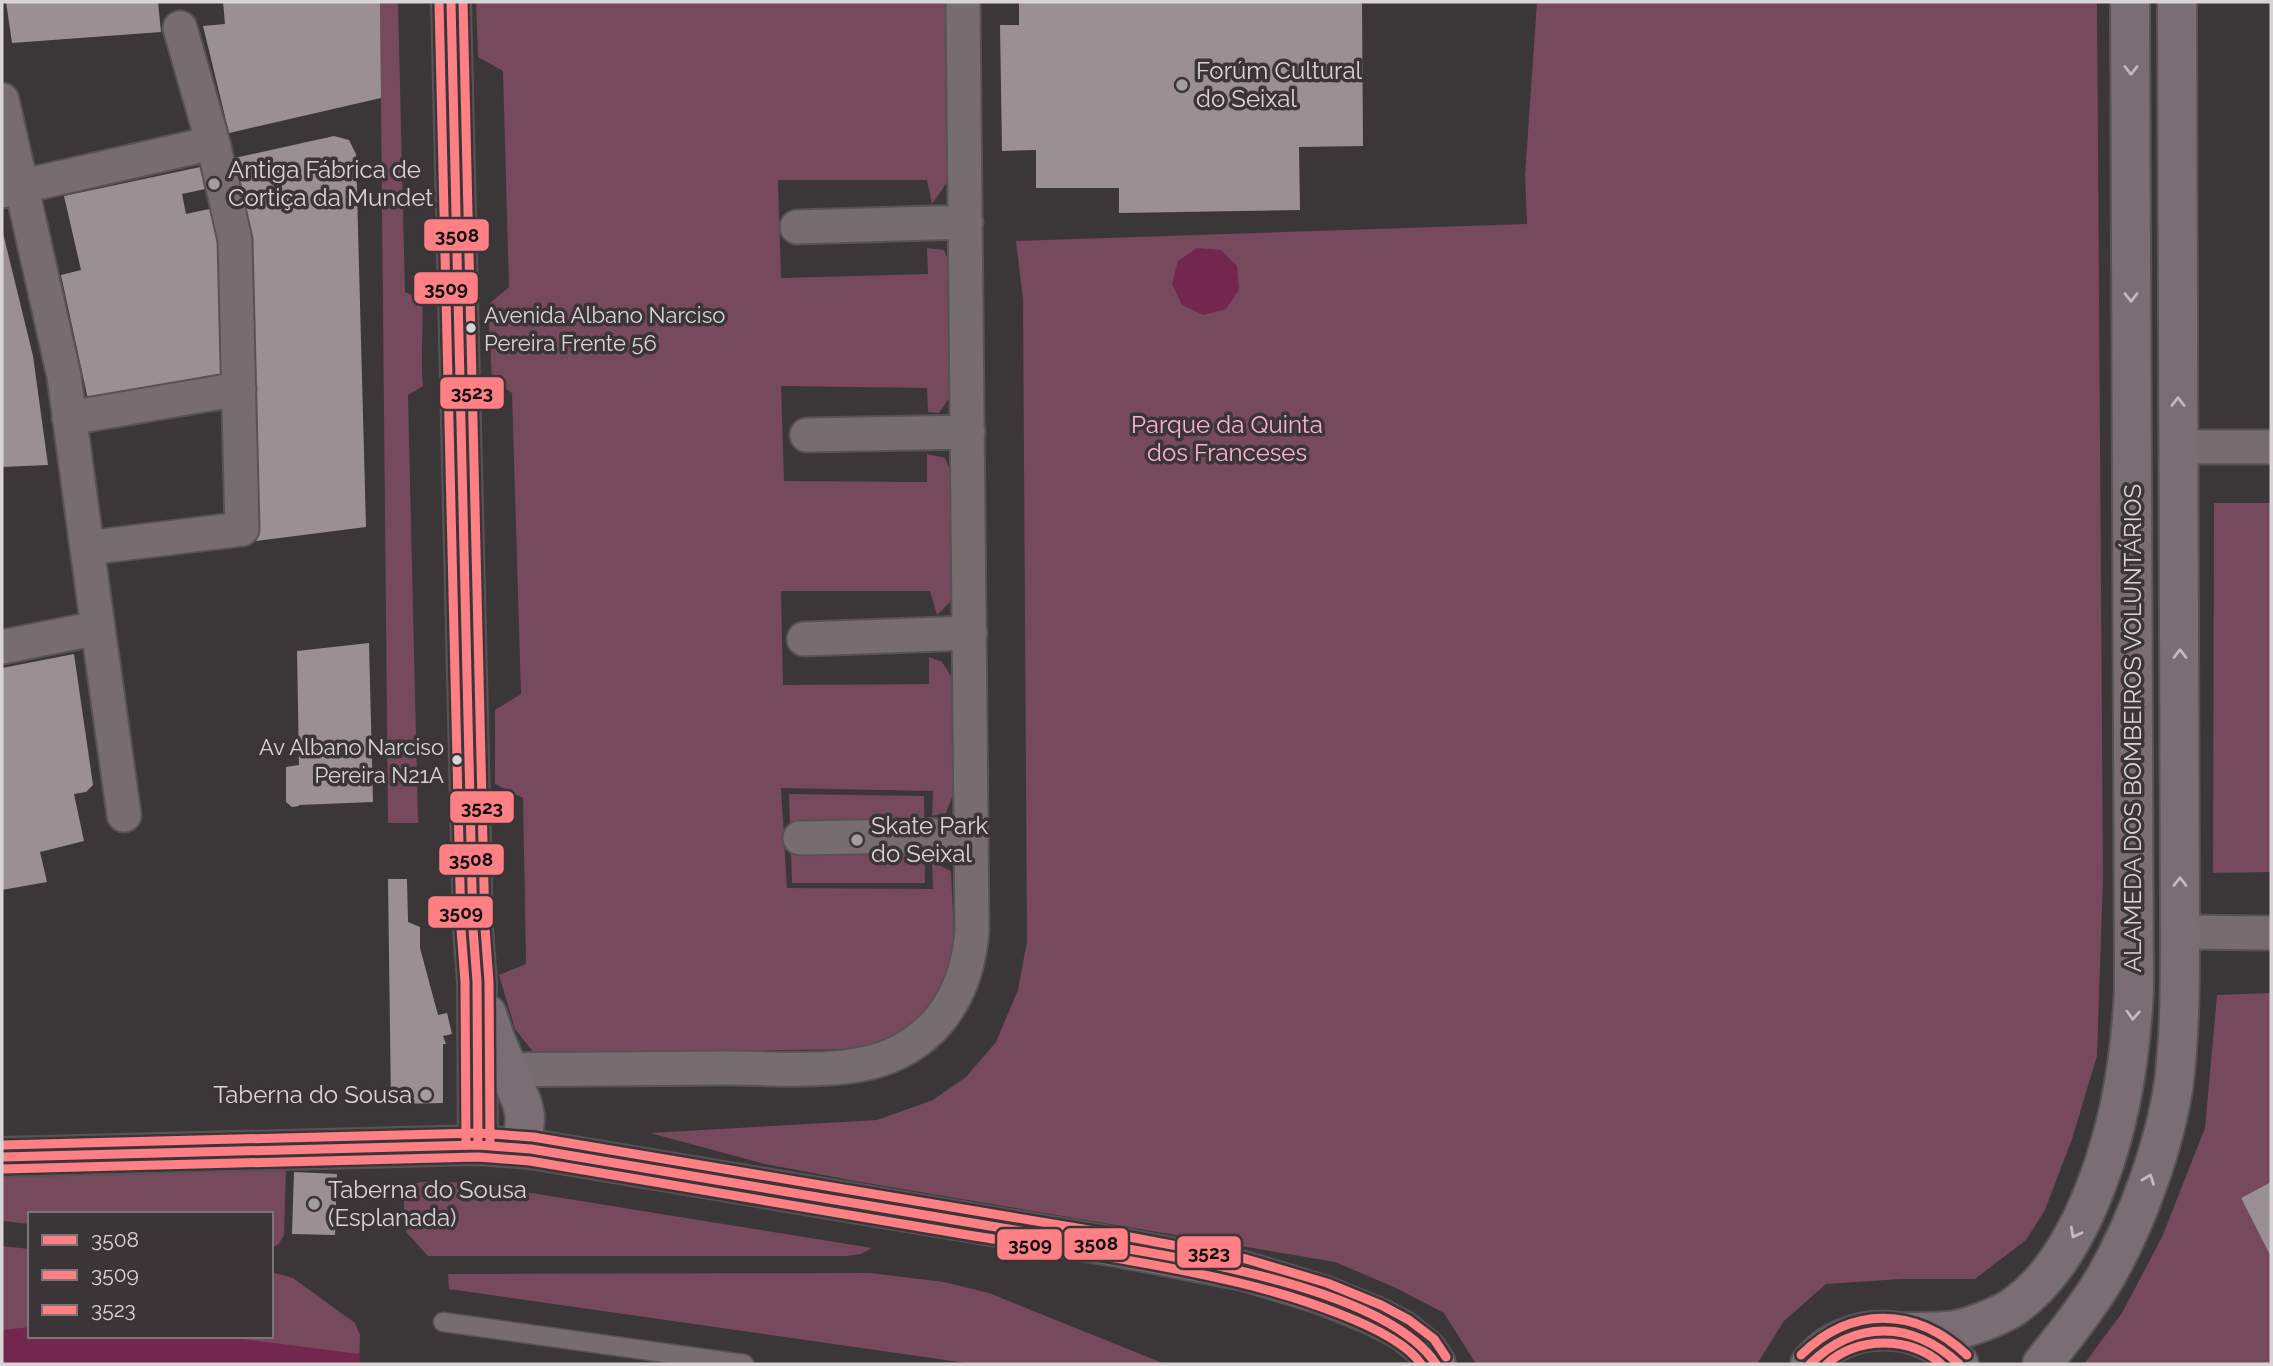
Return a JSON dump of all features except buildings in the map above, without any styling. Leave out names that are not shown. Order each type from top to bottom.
[{"type":"main road","points":[[451,2],[472,877],[477,982],[492,1070],[478,1145]]},
{"type":"main road","name":"ALAMEDA DOS BOMBEIROS VOLUNTÁRIOS","points":[[1905,1332],[1950,1331],[1982,1321],[2010,1309],[2036,1289],[2059,1261],[2096,1190],[2112,1144],[2123,1097],[2132,1040],[2134,989],[2130,2]]},
{"type":"main road","points":[[2042,1364],[2064,1338],[2105,1278],[2134,1217],[2156,1160],[2174,1083],[2180,1006],[2177,2]]},
{"type":"main road","points":[[492,1070],[522,1103],[525,1116],[523,1148]]},
{"type":"main road","points":[[2,1157],[478,1145],[523,1148],[1117,1247],[1244,1271],[1323,1294],[1375,1316],[1402,1330],[1426,1349],[1436,1364]]},
{"type":"main road","points":[[1810,1364],[1816,1356],[1842,1339],[1872,1330],[1905,1332],[1930,1341],[1959,1364]]},
{"type":"street","points":[[492,1070],[813,1068],[871,1062],[913,1043],[933,1027],[951,1005],[963,981],[970,954],[972,930],[972,835],[963,2]]},
{"type":"street","points":[[87,548],[242,528],[235,240],[213,143],[180,28]]},
{"type":"street","points":[[2,100],[12,189],[64,376],[124,815]]},
{"type":"street","points":[[12,189],[213,143]]},
{"type":"street","points":[[797,228],[966,222]]},
{"type":"street","points":[[69,418],[239,389]]},
{"type":"street","points":[[807,435],[968,432]]},
{"type":"street","points":[[2178,447],[2271,447]]},
{"type":"street","points":[[2,647],[98,628]]},
{"type":"street","points":[[804,639],[970,633]]},
{"type":"street","points":[[800,838],[972,835]]},
{"type":"street","points":[[2180,932],[2271,933]]},
{"type":"lane","points":[[443,1322],[744,1364]]},
{"type":"green space","points":[[380,2],[398,2],[405,292],[422,299],[423,386],[408,395],[418,823],[388,823]]},
{"type":"green space","points":[[476,2],[947,2],[948,181],[932,204],[927,180],[778,180],[781,278],[928,274],[927,248],[944,250],[950,265],[950,397],[939,413],[928,412],[927,388],[781,386],[784,481],[927,482],[927,454],[945,458],[953,477],[953,599],[937,615],[930,591],[781,591],[783,685],[929,684],[929,657],[942,662],[951,676],[954,792],[946,813],[932,816],[933,791],[781,788],[787,888],[933,889],[932,862],[951,871],[954,937],[951,973],[919,1022],[866,1049],[534,1053],[515,1029],[499,975],[526,964],[523,798],[495,784],[495,710],[521,694],[512,393],[492,380],[488,305],[509,287],[503,71],[478,57]]},
{"type":"green space","name":"Parque da Quinta dos Franceses","points":[[1537,2],[2097,2],[2103,879],[2097,1056],[2072,1139],[2045,1210],[2026,1240],[1975,1279],[1901,1279],[1826,1284],[1784,1321],[1757,1364],[1476,1364],[1444,1313],[1396,1288],[1335,1262],[855,1181],[765,1164],[650,1133],[877,1120],[933,1100],[966,1077],[996,1042],[1018,990],[1027,941],[1023,299],[1016,241],[1527,224],[1525,175]]},
{"type":"green space","points":[[2214,503],[2271,503],[2271,872],[2213,873]]},
{"type":"green space","name":"Skate Park do Seixal","points":[[789,794],[924,796],[925,883],[792,883]]},
{"type":"green space","points":[[2271,993],[2271,1182],[2241,1198],[2271,1257],[2271,1364],[2084,1364],[2122,1313],[2162,1237],[2205,1128],[2217,995]]},
{"type":"green space","points":[[286,1166],[284,1235],[278,1245],[273,1247],[273,1212],[28,1212],[28,1224],[2,1221],[2,1174]]},
{"type":"green space","points":[[420,1182],[482,1185],[872,1248],[861,1254],[847,1256],[428,1256],[407,1233],[404,1225],[404,1191],[408,1186]]},
{"type":"green space","points":[[2,1246],[28,1249],[28,1338],[273,1338],[273,1273],[293,1278],[355,1323],[360,1335],[359,1364],[2,1364]]},
{"type":"green space","points":[[870,1273],[944,1282],[989,1293],[1165,1364],[973,1364],[449,1289],[448,1274]]},
{"type":"shaded area","points":[[1197,248],[1221,250],[1237,266],[1239,290],[1226,309],[1203,315],[1182,305],[1172,284],[1178,261]]},
{"type":"shaded area","points":[[28,1327],[28,1338],[235,1338],[359,1354],[359,1364],[2,1364],[2,1330]]},
{"type":"transit line","name":"3509","points":[[439,2],[461,929],[465,982],[466,1145]]},
{"type":"transit line","name":"3508","points":[[451,2],[473,929],[477,982],[478,1145]]},
{"type":"transit line","name":"3523","points":[[463,2],[485,928],[489,982],[490,1145]]},
{"type":"transit line","name":"3523","points":[[2,1145],[478,1133],[533,1137],[1119,1235],[1246,1259],[1327,1283],[1381,1305],[1409,1320],[1434,1339],[1446,1357]]},
{"type":"transit line","name":"3508","points":[[2,1157],[478,1145],[531,1149],[1161,1255],[1269,1278],[1322,1294],[1370,1313],[1409,1337],[1436,1364]]},
{"type":"transit line","name":"3509","points":[[2,1169],[478,1157],[530,1161],[1108,1257],[1240,1283],[1311,1303],[1365,1325],[1408,1350],[1421,1364]]},
{"type":"transit line","name":"3523","points":[[1801,1355],[1841,1327],[1862,1320],[1884,1318],[1927,1328],[1967,1355]]},
{"type":"transit line","name":"3508","points":[[1810,1364],[1846,1339],[1884,1331],[1904,1333],[1923,1340],[1959,1364]]},
{"type":"transit line","name":"3509","points":[[1827,1364],[1853,1348],[1884,1343],[1915,1348],[1941,1364]]},
{"type":"place","name":"Forúm Cultural do Seixal","points":[[1182,85]]},
{"type":"place","name":"Antiga Fábrica de Cortiça da Mundet","points":[[214,184]]},
{"type":"place","name":"Avenida Albano Narciso Pereira Frente 56","points":[[471,328]]},
{"type":"place","name":"Av Albano Narciso Pereira N21A","points":[[457,760]]},
{"type":"place","name":"Skate Park do Seixal","points":[[857,840]]},
{"type":"place","name":"Taberna do Sousa","points":[[426,1095]]},
{"type":"place","name":"Taberna do Sousa (Esplanada)","points":[[314,1204]]}]
